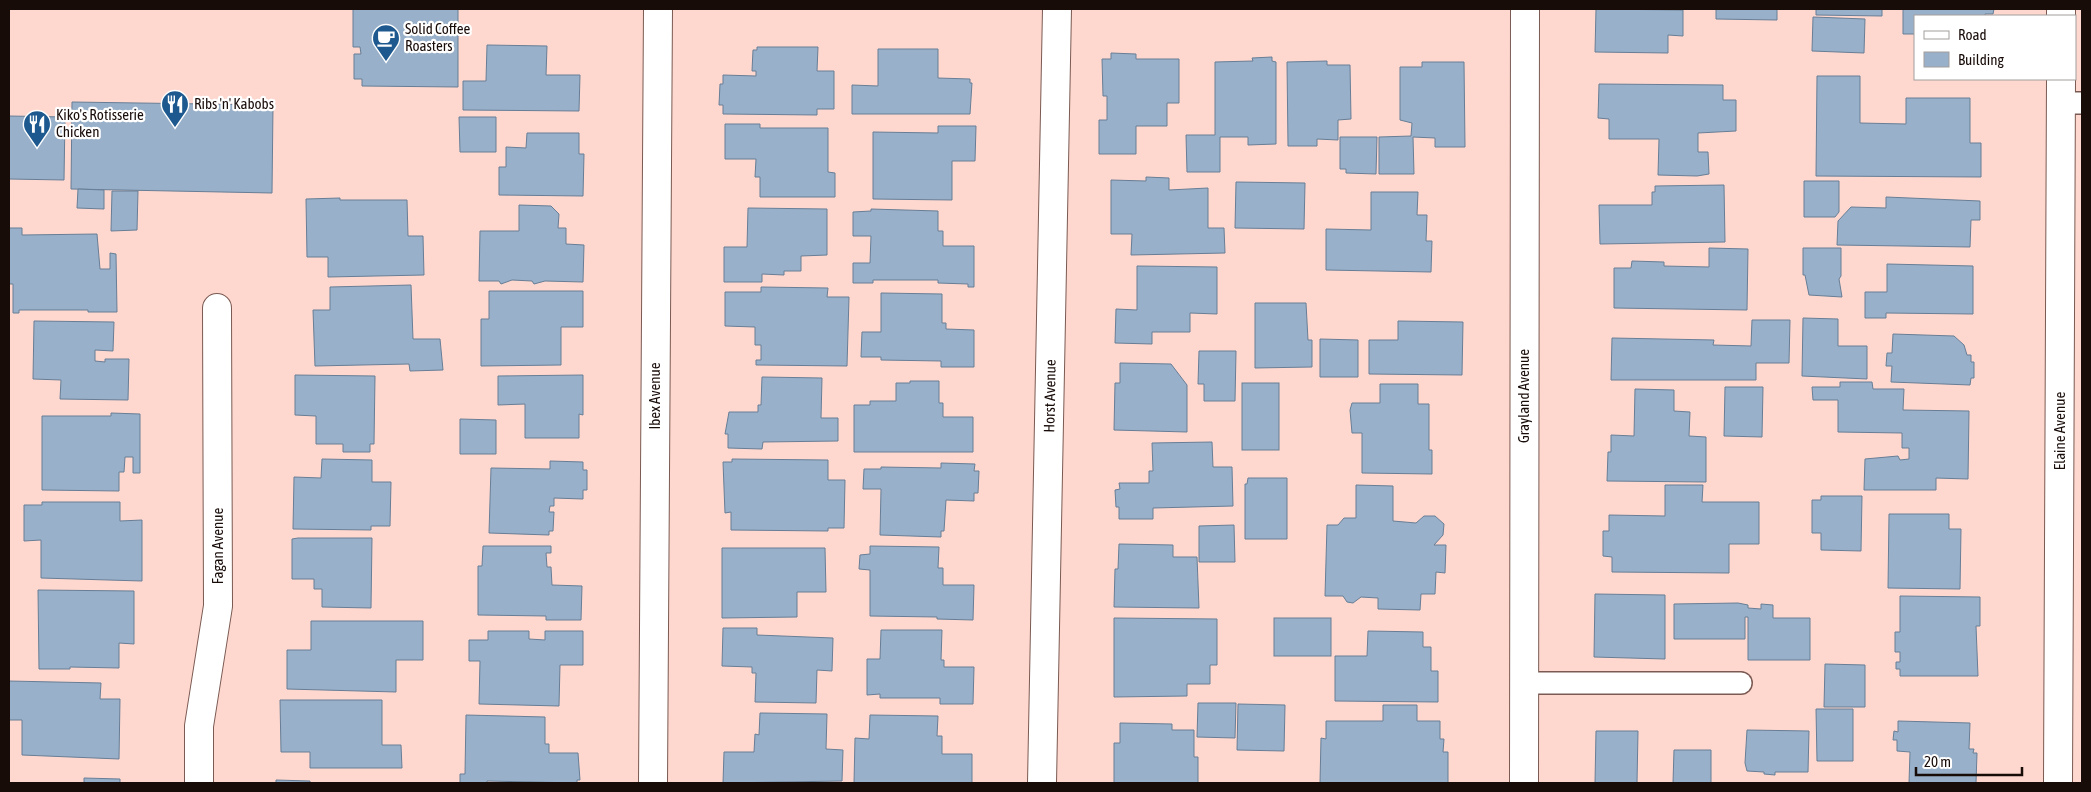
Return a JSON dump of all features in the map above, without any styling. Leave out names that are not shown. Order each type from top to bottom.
[{"type":"street","name":"Ibex Avenue","points":[[653,783],[658,9]]},
{"type":"street","name":"Horst Avenue","points":[[1042,783],[1057,9]]},
{"type":"street","name":"Grayland Avenue","points":[[1524,783],[1525,9]]},
{"type":"street","name":"Elaine Avenue","points":[[2058,783],[2068,95]]},
{"type":"street","name":"Fagan Avenue","points":[[199,783],[199,726],[218,606],[218,308]]},
{"type":"lane","points":[[1524,683],[1741,683]]},
{"type":"building","points":[[353,9],[458,9],[458,87],[362,86],[362,79],[354,79],[354,54],[361,54],[360,47],[353,47]]},
{"type":"building","points":[[1596,9],[1683,10],[1683,36],[1668,35],[1668,53],[1595,52]]},
{"type":"building","points":[[1716,9],[1777,9],[1777,20],[1716,19]]},
{"type":"building","points":[[1816,9],[1882,9],[1882,16],[1816,15]]},
{"type":"building","points":[[1903,9],[1994,9],[1993,14],[1985,15],[1914,15],[1914,34],[1903,34]]},
{"type":"building","points":[[1813,17],[1865,19],[1864,53],[1812,51]]},
{"type":"building","points":[[487,45],[547,46],[546,75],[580,75],[579,111],[463,110],[463,81],[486,81]]},
{"type":"building","points":[[757,47],[818,47],[817,71],[834,71],[834,109],[817,109],[817,115],[723,114],[723,105],[719,105],[720,84],[723,84],[723,75],[756,76],[756,71],[752,71],[753,50],[757,50]]},
{"type":"building","points":[[878,49],[938,49],[938,78],[970,79],[970,83],[972,83],[970,114],[852,114],[852,85],[878,86]]},
{"type":"building","points":[[1111,53],[1136,54],[1136,59],[1179,59],[1179,103],[1167,103],[1167,126],[1136,126],[1136,154],[1099,154],[1099,120],[1107,120],[1107,96],[1103,96],[1102,59],[1111,59]]},
{"type":"building","points":[[1272,57],[1272,61],[1276,62],[1276,144],[1248,145],[1248,137],[1220,137],[1220,172],[1187,172],[1186,135],[1215,135],[1215,62],[1253,61],[1252,58]]},
{"type":"building","points":[[1327,61],[1327,65],[1350,65],[1351,119],[1338,120],[1338,140],[1317,139],[1317,146],[1288,146],[1287,62]]},
{"type":"building","points":[[1422,62],[1464,62],[1465,147],[1435,147],[1435,138],[1413,137],[1414,174],[1379,174],[1379,137],[1411,136],[1412,123],[1400,120],[1400,67],[1422,67]]},
{"type":"building","points":[[1817,76],[1860,76],[1860,123],[1906,124],[1906,98],[1970,98],[1970,143],[1981,143],[1981,177],[1816,176]]},
{"type":"building","points":[[1599,84],[1723,85],[1723,100],[1736,100],[1736,131],[1698,133],[1698,152],[1708,152],[1709,174],[1697,176],[1658,175],[1659,139],[1609,139],[1609,119],[1598,118]]},
{"type":"building","points":[[72,102],[273,105],[272,193],[71,189]]},
{"type":"building","name":"Kiko's Rotisserie Chicken","points":[[9,116],[65,117],[64,180],[9,179]]},
{"type":"building","points":[[459,117],[496,117],[496,152],[460,152]]},
{"type":"building","points":[[725,124],[760,124],[760,128],[828,128],[828,172],[835,173],[835,197],[760,197],[760,177],[755,177],[756,159],[725,159]]},
{"type":"building","points":[[938,126],[976,126],[975,161],[952,161],[952,200],[873,199],[873,132],[938,133]]},
{"type":"building","points":[[527,133],[579,133],[579,154],[584,154],[583,196],[499,195],[499,167],[506,167],[506,147],[526,148]]},
{"type":"building","points":[[1340,137],[1377,137],[1376,174],[1346,173],[1346,169],[1340,169]]},
{"type":"building","points":[[1146,177],[1169,178],[1169,190],[1208,188],[1208,228],[1224,228],[1225,253],[1131,255],[1132,234],[1111,234],[1111,180],[1146,181]]},
{"type":"building","points":[[1804,181],[1839,181],[1839,212],[1835,217],[1804,217]]},
{"type":"building","points":[[1236,182],[1305,183],[1304,229],[1235,228]]},
{"type":"building","points":[[1724,185],[1725,242],[1600,244],[1599,205],[1652,205],[1652,192],[1655,192],[1655,186]]},
{"type":"building","points":[[78,189],[104,190],[104,209],[77,208]]},
{"type":"building","points":[[112,191],[138,191],[137,230],[111,231]]},
{"type":"building","points":[[1371,192],[1418,192],[1417,215],[1427,215],[1426,241],[1432,241],[1431,272],[1326,270],[1326,229],[1371,230]]},
{"type":"building","points":[[1886,197],[1980,201],[1980,220],[1971,220],[1970,247],[1837,245],[1838,221],[1851,207],[1886,208]]},
{"type":"building","points":[[340,198],[340,200],[407,200],[408,236],[423,236],[424,275],[328,277],[328,257],[307,257],[306,199]]},
{"type":"building","points":[[519,205],[551,206],[559,214],[558,228],[566,228],[566,244],[584,245],[583,282],[545,281],[534,284],[532,281],[512,280],[501,284],[499,281],[479,281],[480,231],[519,231]]},
{"type":"building","points":[[748,208],[827,209],[827,255],[801,256],[801,271],[784,271],[784,275],[762,274],[762,282],[724,282],[724,247],[747,247]]},
{"type":"building","points":[[871,209],[938,211],[938,231],[943,231],[943,246],[974,246],[974,287],[968,287],[968,284],[938,283],[938,280],[873,280],[873,283],[853,283],[853,263],[870,263],[871,236],[853,236],[853,212],[871,211]]},
{"type":"building","points":[[9,228],[22,228],[22,235],[97,234],[100,269],[110,269],[110,253],[116,254],[117,312],[19,310],[19,313],[13,313],[13,284],[9,284]]},
{"type":"building","points":[[1709,248],[1748,249],[1747,310],[1614,308],[1614,268],[1631,268],[1632,261],[1664,262],[1664,266],[1709,267]]},
{"type":"building","points":[[1803,248],[1841,248],[1841,276],[1839,279],[1842,297],[1809,295],[1805,275],[1803,275]]},
{"type":"building","points":[[1887,264],[1973,266],[1973,314],[1886,313],[1886,318],[1865,318],[1865,292],[1887,292]]},
{"type":"building","points":[[1137,266],[1217,267],[1217,314],[1190,313],[1190,332],[1152,332],[1152,344],[1115,343],[1116,309],[1137,310]]},
{"type":"building","points":[[411,285],[413,339],[440,339],[443,370],[410,371],[409,364],[315,366],[313,310],[330,310],[330,287]]},
{"type":"building","points":[[761,287],[828,288],[827,297],[849,297],[847,366],[756,365],[756,360],[761,360],[761,345],[755,345],[755,327],[725,326],[725,292],[761,292]]},
{"type":"building","points":[[489,291],[583,291],[583,327],[561,327],[561,365],[481,366],[481,319],[489,319]]},
{"type":"building","points":[[881,293],[942,294],[942,323],[946,323],[946,329],[974,330],[974,367],[941,367],[941,361],[881,360],[881,357],[861,357],[862,332],[881,332]]},
{"type":"building","points":[[1255,303],[1306,303],[1308,340],[1312,340],[1312,367],[1255,368]]},
{"type":"building","points":[[1803,318],[1838,319],[1838,346],[1867,346],[1867,379],[1802,376]]},
{"type":"building","points":[[1752,320],[1790,320],[1789,363],[1756,363],[1756,380],[1611,380],[1612,338],[1714,340],[1713,345],[1751,346]]},
{"type":"building","points":[[34,321],[114,322],[113,351],[95,350],[95,361],[105,362],[105,359],[129,359],[128,400],[60,399],[61,380],[33,379]]},
{"type":"building","points":[[1398,321],[1463,322],[1462,375],[1369,374],[1369,340],[1398,340]]},
{"type":"building","points":[[1893,334],[1954,336],[1964,345],[1967,355],[1971,355],[1971,362],[1974,362],[1974,378],[1971,378],[1970,385],[1891,382],[1892,366],[1886,366],[1887,353],[1892,353]]},
{"type":"building","points":[[1320,339],[1358,340],[1358,377],[1320,377]]},
{"type":"building","points":[[1199,351],[1236,351],[1235,401],[1204,401],[1204,384],[1198,384]]},
{"type":"building","points":[[1120,363],[1171,364],[1187,385],[1187,432],[1114,430],[1115,383],[1120,383]]},
{"type":"building","points":[[295,375],[375,376],[374,444],[370,444],[370,452],[343,452],[343,444],[316,444],[316,416],[295,415]]},
{"type":"building","points":[[583,375],[583,415],[579,414],[579,438],[525,438],[525,404],[498,405],[498,376]]},
{"type":"building","points":[[762,377],[822,378],[821,418],[838,418],[838,441],[763,442],[762,449],[728,448],[728,434],[725,434],[729,412],[758,412],[758,405],[761,405]]},
{"type":"building","points":[[910,381],[939,381],[939,403],[943,403],[943,417],[973,417],[973,452],[854,452],[854,405],[870,405],[870,401],[896,401],[896,383],[910,383]]},
{"type":"building","points":[[1840,382],[1872,382],[1873,389],[1904,389],[1903,410],[1969,411],[1968,479],[1936,478],[1936,490],[1864,490],[1865,459],[1898,456],[1900,460],[1909,459],[1909,448],[1902,448],[1902,433],[1838,432],[1838,400],[1813,400],[1812,387],[1840,387]]},
{"type":"building","points":[[1242,383],[1279,383],[1279,450],[1242,450]]},
{"type":"building","points":[[1380,384],[1418,384],[1418,404],[1429,404],[1429,450],[1432,450],[1432,474],[1362,473],[1362,433],[1352,433],[1350,410],[1352,403],[1380,403]]},
{"type":"building","points":[[1725,387],[1763,387],[1762,437],[1724,436]]},
{"type":"building","points":[[1635,389],[1674,390],[1674,411],[1690,412],[1689,436],[1706,437],[1706,482],[1607,481],[1608,452],[1611,452],[1611,435],[1634,436]]},
{"type":"building","points":[[111,413],[140,414],[140,473],[133,473],[133,457],[125,457],[124,472],[119,472],[119,491],[42,490],[42,416],[111,416]]},
{"type":"building","points":[[460,419],[496,420],[496,454],[460,454]]},
{"type":"building","points":[[1212,442],[1213,467],[1232,467],[1233,506],[1153,508],[1153,519],[1119,519],[1119,507],[1116,507],[1115,490],[1120,489],[1119,483],[1149,483],[1149,471],[1153,471],[1152,443]]},
{"type":"building","points":[[322,459],[372,460],[372,482],[391,482],[390,526],[371,526],[371,530],[293,529],[294,477],[321,478]]},
{"type":"building","points":[[732,459],[828,460],[828,480],[845,480],[844,528],[828,528],[828,531],[731,530],[731,512],[725,513],[723,462],[732,462]]},
{"type":"building","points":[[550,461],[583,462],[583,470],[587,470],[587,490],[583,490],[583,499],[554,498],[554,506],[550,506],[549,512],[554,512],[553,531],[549,531],[549,535],[489,533],[491,468],[550,469]]},
{"type":"building","points":[[941,463],[975,464],[974,471],[979,471],[978,493],[974,493],[974,501],[946,500],[944,531],[941,531],[941,537],[880,535],[881,489],[863,489],[864,469],[881,469],[881,467],[941,468]]},
{"type":"building","points":[[1248,478],[1287,478],[1287,539],[1245,539],[1245,484],[1247,484]]},
{"type":"building","points":[[1356,485],[1393,486],[1393,521],[1416,523],[1424,516],[1435,516],[1444,524],[1443,535],[1434,545],[1446,545],[1445,573],[1436,572],[1435,594],[1421,594],[1420,610],[1378,609],[1378,598],[1361,597],[1353,603],[1347,602],[1343,596],[1325,596],[1327,525],[1338,525],[1344,518],[1356,518]]},
{"type":"building","points":[[1665,485],[1703,485],[1702,502],[1759,502],[1759,544],[1729,544],[1729,573],[1612,572],[1612,557],[1603,556],[1603,531],[1609,531],[1609,515],[1665,516]]},
{"type":"building","points":[[1821,496],[1862,496],[1861,551],[1821,550],[1821,533],[1812,533],[1812,500],[1821,500]]},
{"type":"building","points":[[42,502],[120,502],[120,521],[142,520],[142,581],[41,578],[41,540],[24,541],[24,505],[42,505]]},
{"type":"building","points":[[1889,514],[1949,514],[1949,529],[1961,529],[1960,589],[1888,588]]},
{"type":"building","points":[[1234,525],[1235,562],[1199,562],[1199,526]]},
{"type":"building","points":[[372,538],[371,608],[322,607],[322,589],[314,589],[314,579],[292,579],[292,539]]},
{"type":"building","points":[[1119,544],[1173,545],[1173,557],[1197,557],[1199,608],[1114,607],[1115,569],[1118,569]]},
{"type":"building","points":[[483,546],[551,546],[551,553],[546,553],[547,567],[551,567],[552,585],[582,586],[581,620],[546,620],[546,616],[478,615],[478,566],[482,566]]},
{"type":"building","points":[[870,546],[939,547],[938,568],[943,568],[943,585],[974,585],[973,620],[937,619],[937,617],[870,616],[870,570],[859,569],[860,555],[870,554]]},
{"type":"building","points":[[722,548],[825,548],[826,592],[797,592],[797,617],[722,618]]},
{"type":"building","points":[[38,590],[134,591],[134,644],[119,643],[119,668],[70,667],[70,669],[39,669]]},
{"type":"building","points":[[1595,594],[1665,595],[1665,659],[1594,657]]},
{"type":"building","points":[[1900,596],[1980,597],[1980,626],[1976,626],[1978,676],[1900,676],[1900,669],[1896,669],[1896,662],[1900,662],[1900,652],[1895,652],[1895,632],[1900,632]]},
{"type":"building","points":[[1738,603],[1748,605],[1748,608],[1761,609],[1761,604],[1773,605],[1773,618],[1810,618],[1810,660],[1748,660],[1748,617],[1745,617],[1745,639],[1674,639],[1674,604]]},
{"type":"building","points":[[1114,618],[1217,619],[1217,665],[1210,665],[1210,684],[1187,684],[1187,696],[1114,697]]},
{"type":"building","points":[[1274,618],[1331,618],[1331,656],[1274,656]]},
{"type":"building","points":[[311,621],[423,621],[423,660],[396,660],[396,692],[287,689],[287,650],[311,650]]},
{"type":"building","points":[[723,628],[757,628],[757,635],[833,638],[832,671],[817,670],[816,703],[755,702],[756,673],[752,673],[752,667],[722,666]]},
{"type":"building","points":[[881,630],[942,630],[941,660],[944,660],[944,667],[974,667],[973,704],[940,704],[940,698],[880,698],[880,694],[867,695],[867,659],[880,659]]},
{"type":"building","points":[[488,631],[529,631],[529,639],[545,640],[545,631],[583,631],[583,665],[560,665],[559,706],[479,704],[480,661],[469,661],[469,640],[488,640]]},
{"type":"building","points":[[1368,631],[1423,632],[1423,647],[1431,647],[1431,671],[1438,671],[1438,702],[1335,701],[1335,656],[1367,656]]},
{"type":"building","points":[[1825,664],[1865,665],[1865,707],[1824,707]]},
{"type":"building","points":[[9,681],[101,683],[100,699],[120,699],[119,759],[22,755],[22,720],[9,720]]},
{"type":"building","points":[[280,700],[382,700],[382,745],[401,745],[402,768],[310,768],[310,752],[281,752]]},
{"type":"building","points":[[1198,703],[1236,703],[1235,738],[1197,737]]},
{"type":"building","points":[[1238,704],[1285,705],[1284,751],[1237,750]]},
{"type":"building","points":[[1383,705],[1417,705],[1417,721],[1440,721],[1440,739],[1444,739],[1443,752],[1448,752],[1448,783],[1320,783],[1321,738],[1326,739],[1326,721],[1383,721]]},
{"type":"building","points":[[1816,709],[1853,709],[1853,761],[1817,761]]},
{"type":"building","points":[[760,713],[827,714],[826,749],[843,750],[842,781],[723,783],[724,752],[754,752],[755,734],[759,735]]},
{"type":"building","points":[[466,715],[545,717],[545,744],[549,744],[549,753],[578,753],[580,780],[577,780],[577,783],[487,781],[487,783],[460,783],[460,774],[465,774]]},
{"type":"building","points":[[870,715],[938,716],[937,736],[942,736],[942,754],[972,754],[972,783],[854,783],[855,738],[869,739]]},
{"type":"building","points":[[1898,721],[1970,723],[1969,749],[1974,749],[1973,753],[1977,753],[1976,783],[1909,783],[1910,752],[1897,751],[1897,740],[1893,740],[1894,731],[1898,732]]},
{"type":"building","points":[[1120,723],[1172,724],[1172,730],[1194,730],[1194,757],[1198,757],[1198,783],[1114,783],[1114,743],[1120,743]]},
{"type":"building","points":[[1747,730],[1809,731],[1808,772],[1775,772],[1775,775],[1747,771],[1745,763]]},
{"type":"building","points":[[1596,731],[1638,731],[1637,783],[1595,783]]},
{"type":"building","points":[[1674,750],[1711,750],[1711,783],[1673,783]]},
{"type":"building","points":[[84,778],[120,779],[120,783],[84,783]]},
{"type":"building","points":[[276,780],[310,781],[310,783],[276,783]]},
{"type":"place","name":"Solid Coffee Roasters","points":[[386,62]]},
{"type":"place","name":"Ribs 'n' Kabobs","points":[[175,128]]},
{"type":"place","name":"Kiko's Rotisserie Chicken","points":[[37,148]]}]
